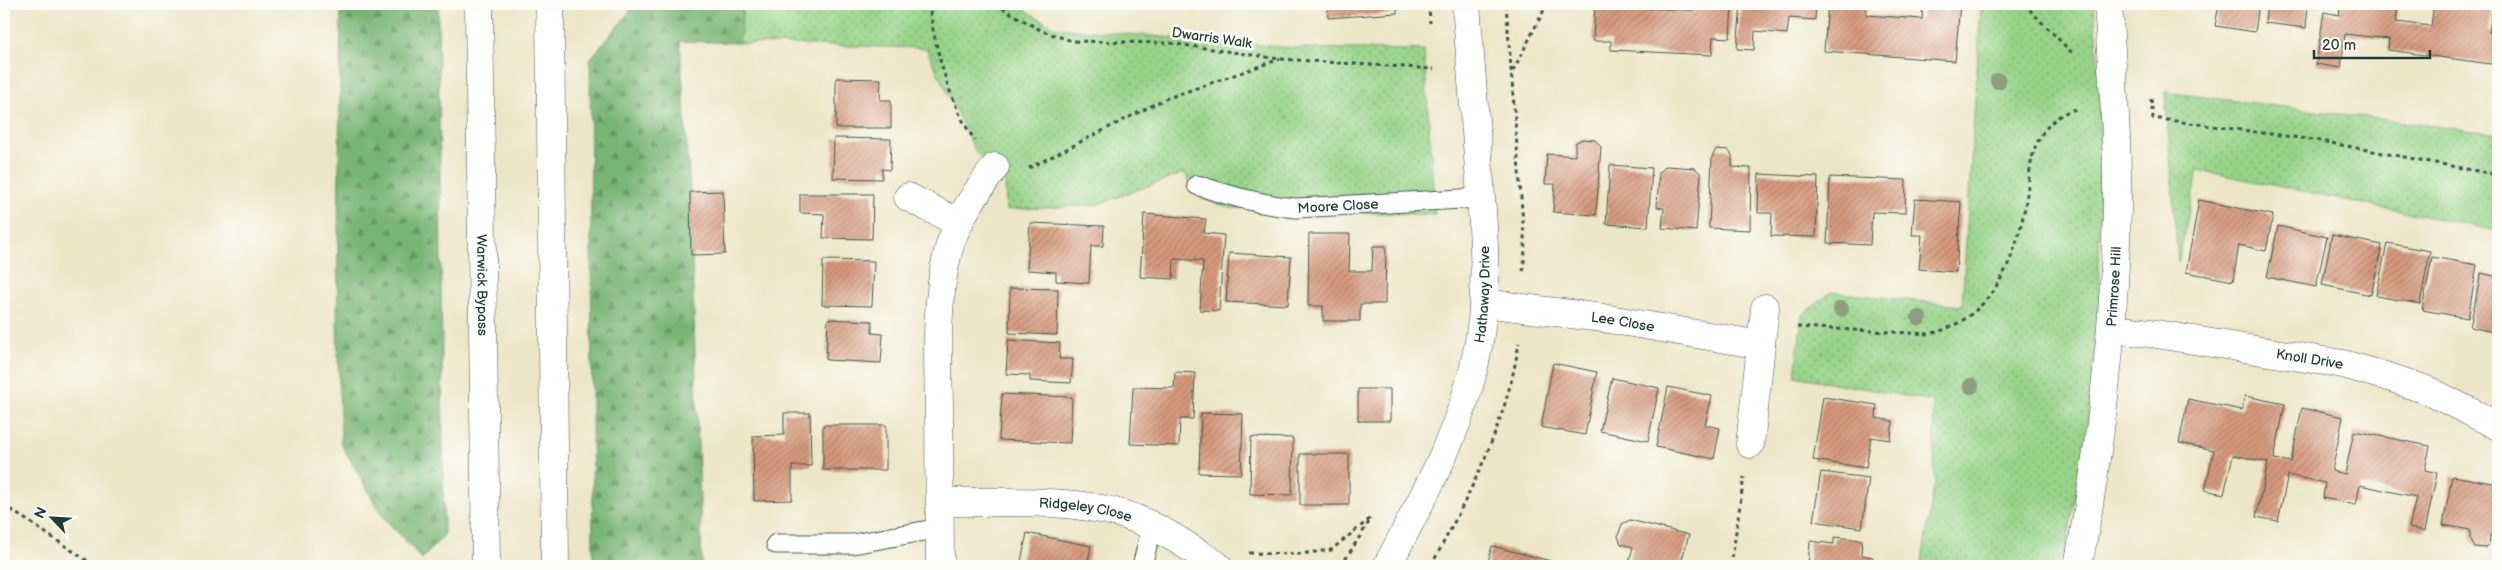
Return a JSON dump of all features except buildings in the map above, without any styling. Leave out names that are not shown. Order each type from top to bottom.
[{"type":"main road","name":"Warwick Bypass","points":[[478,4],[486,566]]},
{"type":"main road","points":[[550,4],[555,566]]},
{"type":"main road","name":"Hathaway Drive","points":[[1386,566],[1432,480],[1459,418],[1476,362],[1484,303],[1485,251],[1466,4]]},
{"type":"main road","name":"Primrose Hill","points":[[2078,566],[2104,411],[2112,329],[2117,202],[2108,4]]},
{"type":"main road","points":[[940,566],[938,342],[948,252],[959,223],[975,194],[996,167]]},
{"type":"main road","points":[[908,197],[959,223]]},
{"type":"main road","name":"Lee Close","points":[[1484,303],[1594,317],[1761,345]]},
{"type":"main road","points":[[1750,444],[1765,308]]},
{"type":"main road","name":"Knoll Drive","points":[[2112,329],[2159,334],[2342,364],[2429,391],[2498,426]]},
{"type":"main road","name":"Ridgeley Close","points":[[940,515],[1093,507],[1131,517],[1152,526],[1218,566]]},
{"type":"lane","name":"Moore Close","points":[[1197,185],[1245,200],[1296,208],[1481,198]]},
{"type":"lane","points":[[776,544],[853,544],[940,515]]},
{"type":"lane","points":[[1142,566],[1152,526]]},
{"type":"path","points":[[929,4],[934,40],[950,91],[971,135],[996,167],[1018,174],[1165,99],[1280,59]]},
{"type":"path","name":"Dwarris Walk","points":[[995,4],[1042,31],[1072,41],[1170,43],[1280,59],[1434,68]]},
{"type":"path","points":[[1429,4],[1431,32]]},
{"type":"path","points":[[1506,4],[1524,249],[1523,274]]},
{"type":"path","points":[[1512,71],[1547,4]]},
{"type":"path","points":[[2024,4],[2073,54]]},
{"type":"path","points":[[1433,59],[1435,78]]},
{"type":"path","points":[[2150,90],[2153,118],[2315,140],[2498,175]]},
{"type":"path","points":[[1787,327],[1929,334],[1941,332],[1971,315],[1990,298],[2014,250],[2023,216],[2035,147],[2040,136],[2059,115],[2077,109]]},
{"type":"path","points":[[1730,566],[1750,444]]},
{"type":"path","points":[[4,505],[95,566]]},
{"type":"path","points":[[1342,566],[1374,512]]},
{"type":"path","points":[[1248,553],[1298,554],[1331,550],[1370,520]]},
{"type":"green space","points":[[341,4],[438,4],[444,535],[422,559],[383,517],[341,444],[337,327]]},
{"type":"green space","points":[[636,4],[743,4],[739,43],[680,41],[690,192],[702,566],[593,566],[590,59]]},
{"type":"green space","points":[[743,4],[1020,4],[1028,12],[1056,28],[1294,48],[1424,50],[1435,215],[1231,208],[1203,199],[1184,173],[1096,205],[1006,210],[1005,182],[976,153],[926,48],[739,43]]},
{"type":"green space","points":[[1981,4],[2094,4],[2100,99],[2099,308],[2087,431],[2063,566],[1921,566],[1935,481],[1933,401],[1795,376],[1802,315],[1831,292],[1962,306]]},
{"type":"green space","points":[[2165,92],[2498,134],[2498,231],[2198,170],[2178,262]]}]
